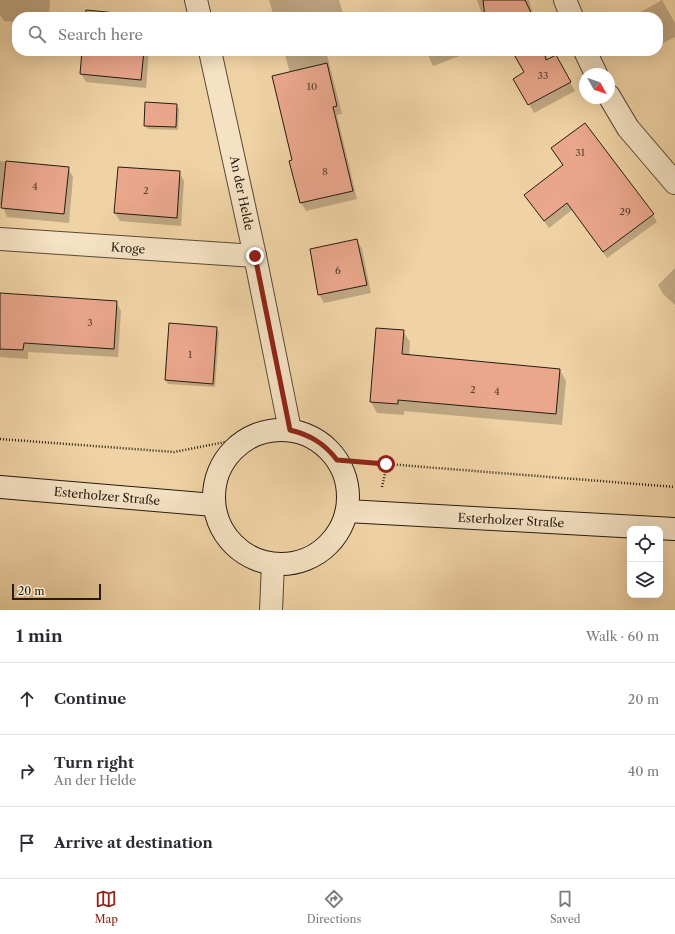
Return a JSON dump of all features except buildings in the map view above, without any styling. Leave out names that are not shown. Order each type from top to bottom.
[{"type":"main road","points":[[196,0],[199,12]]},
{"type":"main road","points":[[565,0],[570,12]]},
{"type":"main road","name":"An der Helde","points":[[211,56],[255,256],[290,430]]},
{"type":"main road","points":[[587,56],[593,68]]},
{"type":"main road","points":[[614,104],[628,128],[675,183]]},
{"type":"main road","name":"Kroge","points":[[0,239],[255,256]]},
{"type":"main road","points":[[290,430],[304,433],[317,440],[328,448],[337,460],[344,471],[347,484],[347,511],[340,530],[328,545],[312,557],[293,564],[273,564],[252,558],[233,545],[220,527],[214,505],[215,484],[222,465],[234,449],[251,437],[270,431],[290,430]]},
{"type":"main road","name":"Esterholzer Straße","points":[[0,487],[214,505]]},
{"type":"main road","name":"Esterholzer Straße","points":[[347,511],[675,529]]},
{"type":"main road","points":[[271,610],[273,564]]},
{"type":"path","points":[[0,439],[174,452],[251,437]]},
{"type":"path","points":[[337,460],[675,487]]},
{"type":"route","points":[[255,256],[290,430],[304,433],[317,440],[328,448],[337,460],[386,464]]}]
